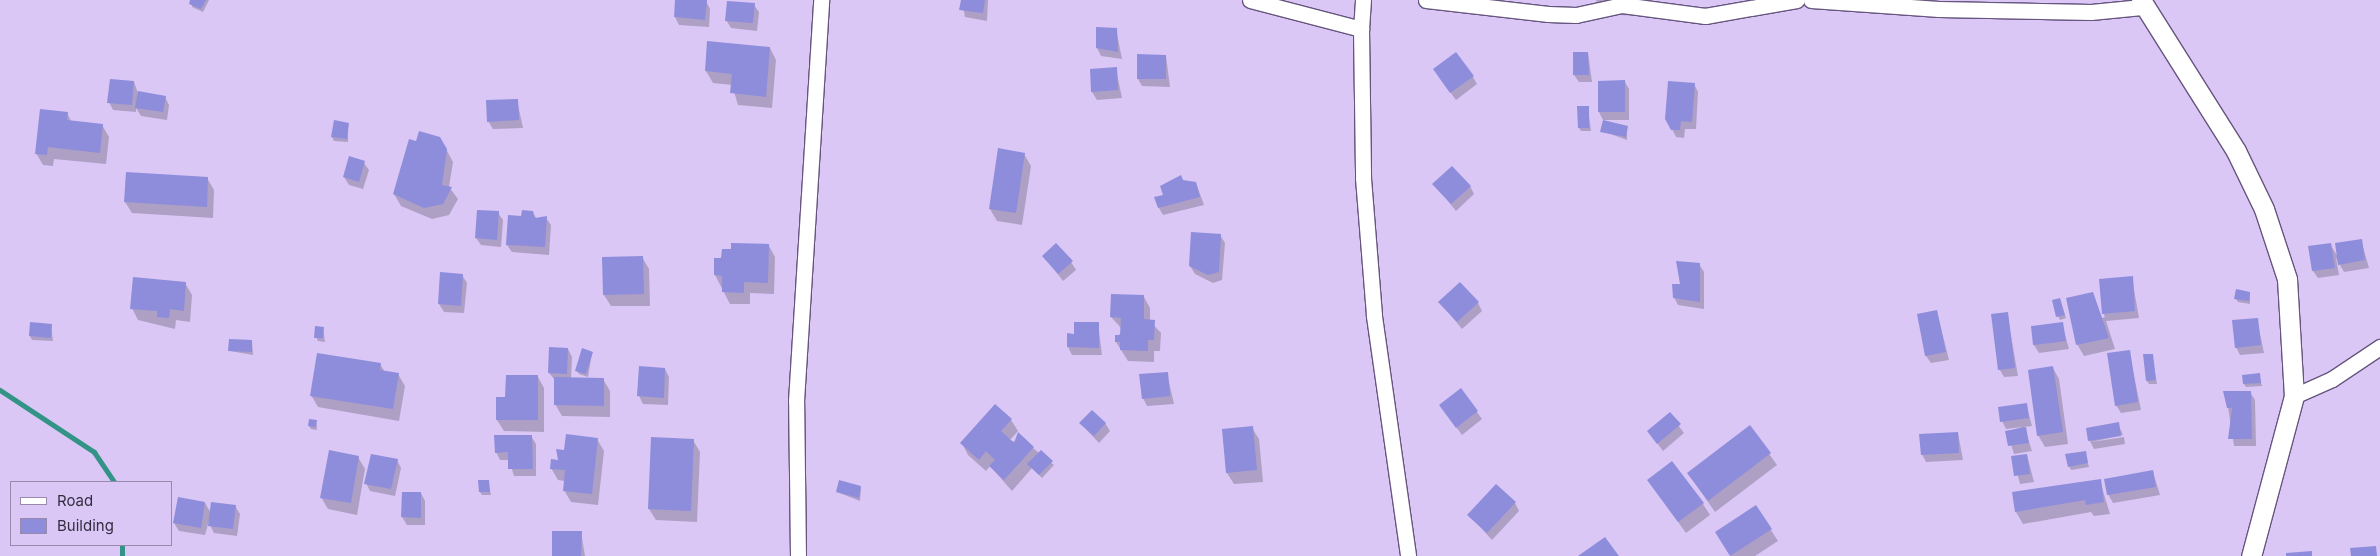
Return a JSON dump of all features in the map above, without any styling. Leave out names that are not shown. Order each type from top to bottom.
[{"type":"street","points":[[798,556],[796,401],[821,0]]},
{"type":"street","points":[[1250,0],[1360,29]]},
{"type":"street","points":[[1363,0],[1360,29],[1363,178],[1374,316],[1408,556]]},
{"type":"street","points":[[1426,0],[1548,14],[1576,15],[1608,5],[1631,5],[1705,16],[1797,0]]},
{"type":"street","points":[[1811,0],[1939,9],[2091,12],[2142,4],[2236,151],[2264,209],[2287,279],[2294,396],[2252,556]]},
{"type":"street","points":[[2294,396],[2332,379],[2380,347]]},
{"type":"building","points":[[190,0],[206,0],[201,9],[189,4]]},
{"type":"building","points":[[675,0],[707,0],[705,20],[674,17]]},
{"type":"building","points":[[961,0],[985,0],[983,13],[959,10]]},
{"type":"building","points":[[727,1],[755,3],[753,23],[725,21]]},
{"type":"building","points":[[1096,27],[1117,28],[1118,52],[1096,48]]},
{"type":"building","points":[[707,41],[770,47],[766,97],[730,93],[732,74],[705,71]]},
{"type":"building","points":[[1456,52],[1474,76],[1450,93],[1433,69]]},
{"type":"building","points":[[1573,52],[1588,52],[1589,75],[1573,75]]},
{"type":"building","points":[[1137,54],[1166,55],[1166,79],[1137,79]]},
{"type":"building","points":[[1117,67],[1118,90],[1091,92],[1090,69]]},
{"type":"building","points":[[110,79],[134,81],[132,105],[107,103]]},
{"type":"building","points":[[1625,80],[1625,112],[1598,112],[1598,81]]},
{"type":"building","points":[[1668,81],[1695,83],[1692,122],[1681,121],[1680,130],[1671,130],[1665,119]]},
{"type":"building","points":[[138,91],[166,96],[163,112],[135,108]]},
{"type":"building","points":[[518,99],[519,120],[487,122],[486,100]]},
{"type":"building","points":[[1577,106],[1589,106],[1589,128],[1578,128]]},
{"type":"building","points":[[40,109],[68,112],[67,120],[103,124],[100,153],[48,147],[47,155],[35,154]]},
{"type":"building","points":[[334,120],[349,123],[347,139],[331,137]]},
{"type":"building","points":[[1603,120],[1628,126],[1626,137],[1600,132]]},
{"type":"building","points":[[419,131],[440,137],[447,149],[442,185],[452,187],[443,204],[424,208],[393,194],[409,139],[416,141]]},
{"type":"building","points":[[998,148],[1025,153],[1016,213],[989,209]]},
{"type":"building","points":[[349,156],[365,161],[359,182],[343,177]]},
{"type":"building","points":[[1452,166],[1471,186],[1451,204],[1432,184]]},
{"type":"building","points":[[126,172],[208,177],[207,207],[124,202]]},
{"type":"building","points":[[1181,175],[1183,180],[1196,182],[1200,197],[1158,208],[1154,197],[1163,195],[1160,186]]},
{"type":"building","points":[[477,210],[499,211],[497,240],[475,238]]},
{"type":"building","points":[[522,210],[533,211],[535,218],[547,216],[545,247],[506,245],[508,215],[521,216]]},
{"type":"building","points":[[1191,232],[1221,234],[1219,272],[1208,275],[1189,266]]},
{"type":"building","points":[[2362,239],[2365,260],[2338,265],[2335,243]]},
{"type":"building","points":[[731,243],[769,244],[768,283],[744,282],[744,293],[722,292],[722,276],[714,275],[714,258],[721,258],[722,249],[731,249]]},
{"type":"building","points":[[1056,243],[1073,261],[1058,274],[1042,256]]},
{"type":"building","points":[[2331,243],[2335,268],[2312,271],[2308,246]]},
{"type":"building","points":[[643,256],[644,294],[603,295],[602,257]]},
{"type":"building","points":[[1676,261],[1700,263],[1700,302],[1673,298],[1672,284],[1680,284]]},
{"type":"building","points":[[440,272],[463,274],[461,306],[438,304]]},
{"type":"building","points":[[2133,276],[2135,311],[2102,314],[2099,279]]},
{"type":"building","points":[[133,277],[186,282],[184,311],[170,309],[169,318],[157,317],[157,311],[130,309]]},
{"type":"building","points":[[1460,282],[1479,302],[1457,322],[1438,302]]},
{"type":"building","points":[[2236,289],[2250,292],[2249,301],[2234,299]]},
{"type":"building","points":[[2093,292],[2109,338],[2076,345],[2066,298]]},
{"type":"building","points":[[1111,294],[1144,295],[1144,319],[1155,320],[1154,340],[1148,340],[1148,351],[1120,350],[1120,342],[1115,342],[1115,335],[1120,335],[1121,318],[1110,317]]},
{"type":"building","points":[[2060,298],[2065,315],[2056,317],[2052,300]]},
{"type":"building","points":[[1937,310],[1946,352],[1925,356],[1917,314]]},
{"type":"building","points":[[2008,312],[2015,368],[1998,370],[1991,314]]},
{"type":"building","points":[[2258,318],[2261,345],[2235,348],[2232,320]]},
{"type":"building","points":[[30,322],[52,324],[51,338],[29,336]]},
{"type":"building","points":[[1074,322],[1099,322],[1099,348],[1067,347],[1067,333],[1074,334]]},
{"type":"building","points":[[2063,322],[2066,341],[2033,345],[2031,326]]},
{"type":"building","points":[[315,326],[324,327],[323,338],[314,338]]},
{"type":"building","points":[[229,339],[252,340],[252,352],[228,351]]},
{"type":"building","points":[[549,347],[568,348],[567,374],[548,373]]},
{"type":"building","points":[[582,348],[593,352],[586,374],[575,371]]},
{"type":"building","points":[[2130,350],[2138,402],[2115,406],[2107,353]]},
{"type":"building","points":[[317,353],[381,363],[380,370],[399,373],[393,409],[310,396]]},
{"type":"building","points":[[2143,354],[2153,354],[2156,380],[2146,381]]},
{"type":"building","points":[[639,366],[665,368],[664,398],[637,396]]},
{"type":"building","points":[[2053,366],[2063,432],[2037,436],[2028,370]]},
{"type":"building","points":[[1168,372],[1170,396],[1142,399],[1139,374]]},
{"type":"building","points":[[2260,373],[2261,383],[2243,384],[2242,375]]},
{"type":"building","points":[[506,375],[538,375],[538,420],[496,420],[496,397],[505,397]]},
{"type":"building","points":[[554,377],[604,378],[604,406],[554,405]]},
{"type":"building","points":[[1461,388],[1478,411],[1456,428],[1439,405]]},
{"type":"building","points":[[2223,391],[2251,391],[2252,439],[2228,439],[2232,408],[2227,408]]},
{"type":"building","points":[[2027,403],[2029,418],[2000,422],[1998,407]]},
{"type":"building","points":[[995,404],[1012,419],[1001,431],[1014,443],[1018,432],[1034,447],[1004,480],[989,466],[995,460],[986,451],[979,460],[960,443]]},
{"type":"building","points":[[1092,410],[1106,423],[1094,436],[1079,423]]},
{"type":"building","points":[[1670,412],[1681,424],[1657,444],[1647,431]]},
{"type":"building","points":[[309,419],[317,420],[316,427],[308,426]]},
{"type":"building","points":[[2119,422],[2121,436],[2088,441],[2086,428]]},
{"type":"building","points":[[1750,425],[1771,453],[1708,501],[1687,473]]},
{"type":"building","points":[[1253,426],[1257,470],[1226,473],[1222,429]]},
{"type":"building","points":[[2026,427],[2029,443],[2008,446],[2005,431]]},
{"type":"building","points":[[1958,432],[1959,453],[1921,455],[1919,434]]},
{"type":"building","points":[[566,434],[598,438],[592,494],[563,491],[565,470],[550,469],[551,459],[558,460],[556,449],[564,450]]},
{"type":"building","points":[[494,435],[532,435],[533,469],[508,469],[508,452],[495,453]]},
{"type":"building","points":[[651,437],[694,439],[691,511],[648,509]]},
{"type":"building","points":[[329,450],[359,456],[351,503],[320,498]]},
{"type":"building","points":[[1041,450],[1053,461],[1039,475],[1027,464]]},
{"type":"building","points":[[2086,451],[2088,463],[2068,467],[2065,454]]},
{"type":"building","points":[[371,454],[398,459],[391,489],[364,484]]},
{"type":"building","points":[[2027,454],[2030,474],[2014,476],[2011,456]]},
{"type":"building","points":[[1672,461],[1704,503],[1678,522],[1647,480]]},
{"type":"building","points":[[2153,470],[2156,487],[2107,495],[2104,479]]},
{"type":"building","points":[[2101,479],[2104,502],[2086,505],[2085,500],[2015,512],[2012,492]]},
{"type":"building","points":[[478,480],[489,480],[490,492],[479,492]]},
{"type":"building","points":[[839,480],[861,486],[859,498],[836,492]]},
{"type":"building","points":[[1496,484],[1516,502],[1487,533],[1467,515]]},
{"type":"building","points":[[402,492],[421,492],[421,518],[401,517]]},
{"type":"building","points":[[178,497],[205,502],[201,528],[173,523]]},
{"type":"building","points":[[211,502],[236,505],[233,529],[208,526]]},
{"type":"building","points":[[1756,505],[1772,529],[1730,556],[1715,532]]},
{"type":"building","points":[[552,531],[582,531],[581,556],[552,556]]},
{"type":"building","points":[[1605,537],[1619,556],[1578,556]]},
{"type":"building","points":[[2376,546],[2377,556],[2351,556],[2350,548]]},
{"type":"building","points":[[2312,551],[2312,556],[2286,556],[2286,553]]},
{"type":"waterway","points":[[0,390],[94,452],[113,481]]},
{"type":"waterway","points":[[122,546],[122,556]]}]
